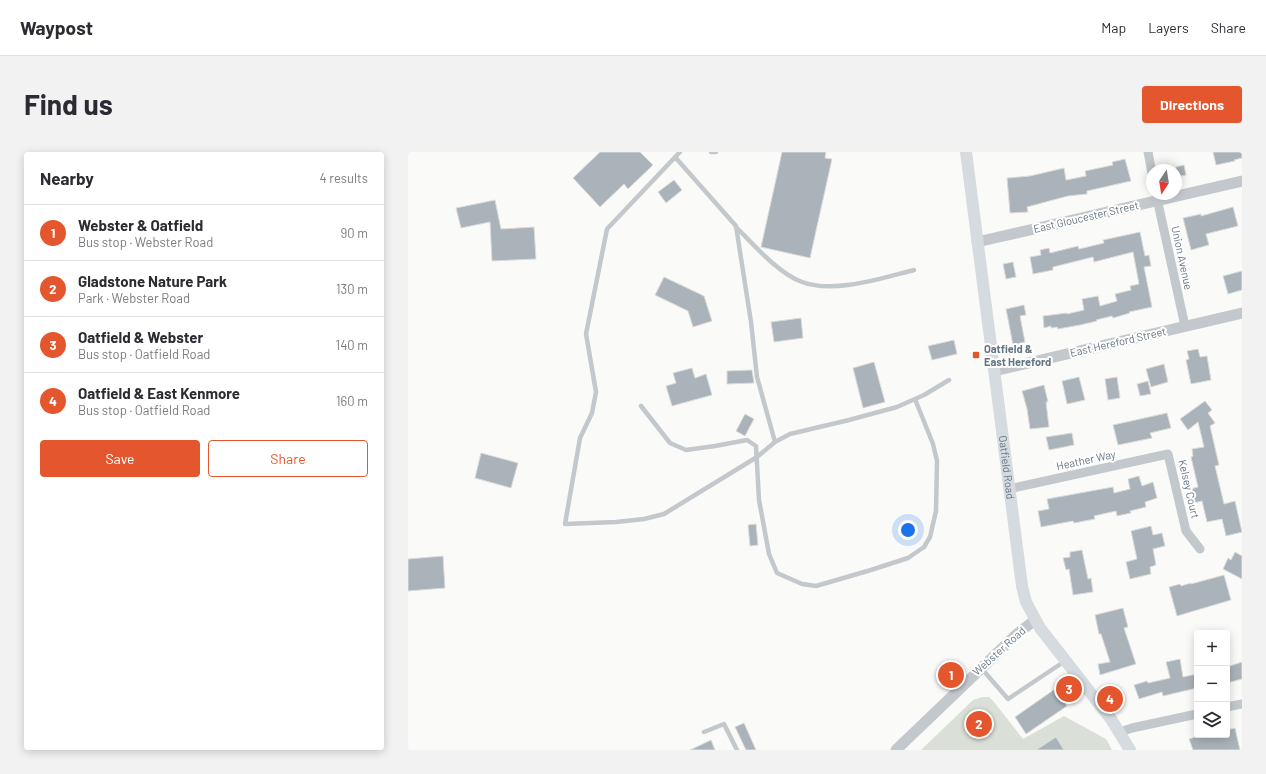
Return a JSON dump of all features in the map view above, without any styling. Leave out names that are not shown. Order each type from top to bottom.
[{"type":"main road","name":"Oatfield Road","points":[[966,152],[1009,489],[1022,586],[1026,602],[1034,620],[1120,732],[1130,750]]},
{"type":"street","points":[[1148,152],[1150,164]]},
{"type":"street","name":"East Gloucester Street","points":[[1182,192],[1242,181]]},
{"type":"street","name":"East Gloucester Street","points":[[977,242],[1146,200]]},
{"type":"street","name":"Union Avenue","points":[[1158,200],[1185,326]]},
{"type":"street","name":"East Hereford Street","points":[[994,371],[1242,313]]},
{"type":"street","name":"Heather Way","points":[[1009,489],[1168,454]]},
{"type":"street","name":"Kelsey Court","points":[[1168,454],[1186,531],[1200,549]]},
{"type":"street","name":"Webster Road","points":[[896,750],[1017,634],[1034,620]]},
{"type":"street","points":[[1230,706],[1242,704]]},
{"type":"street","points":[[1120,732],[1194,715]]},
{"type":"lane","points":[[680,152],[607,229],[586,334],[596,392],[592,413],[580,438],[565,524],[616,522],[644,519],[664,514],[757,457],[775,442],[790,434],[897,407],[949,380]]},
{"type":"lane","points":[[711,152],[716,152]]},
{"type":"lane","points":[[675,157],[760,252],[780,269],[802,282],[826,286],[847,285],[914,270]]},
{"type":"lane","points":[[736,226],[751,322],[757,377],[775,442]]},
{"type":"lane","points":[[641,406],[670,443],[686,450],[747,440],[756,446],[759,500],[769,554],[777,573],[802,584],[816,586],[908,558],[924,547],[930,537],[936,511],[937,461],[933,444],[915,399]]},
{"type":"lane","points":[[981,668],[1008,699],[1065,661]]},
{"type":"lane","points":[[704,732],[724,724],[738,750]]},
{"type":"shaded area","points":[[982,697],[989,697],[994,702],[1023,739],[1064,716],[1106,739],[1112,750],[921,750],[973,700]]},
{"type":"building","points":[[600,152],[640,152],[653,165],[628,189],[624,184],[600,207],[573,178]]},
{"type":"building","points":[[782,152],[826,152],[825,158],[832,159],[810,258],[761,247]]},
{"type":"building","points":[[1213,152],[1242,152],[1242,158],[1216,165]]},
{"type":"building","points":[[1125,159],[1131,181],[1087,191],[1087,194],[1068,196],[1027,207],[1028,212],[1010,213],[1007,178],[1030,176],[1064,168],[1066,180],[1086,176],[1085,171],[1113,165],[1112,162]]},
{"type":"building","points":[[1184,165],[1186,175],[1182,176],[1182,166]]},
{"type":"building","points":[[674,180],[682,190],[666,203],[658,192]]},
{"type":"building","points":[[495,200],[501,229],[534,227],[536,259],[492,261],[490,222],[461,228],[456,208]]},
{"type":"building","points":[[1233,207],[1238,226],[1206,234],[1209,245],[1191,250],[1183,218],[1201,214],[1201,216]]},
{"type":"building","points":[[1140,232],[1145,256],[1149,255],[1151,266],[1144,267],[1152,307],[1129,312],[1130,313],[1113,318],[1112,316],[1080,325],[1058,329],[1057,327],[1051,328],[1051,326],[1044,328],[1043,316],[1067,314],[1084,310],[1082,299],[1098,296],[1100,306],[1117,301],[1115,294],[1131,290],[1130,286],[1139,284],[1133,252],[1094,262],[1093,257],[1053,267],[1053,270],[1033,274],[1030,257],[1041,255],[1040,250],[1049,248],[1050,253],[1078,246],[1079,249],[1104,243],[1103,240]]},
{"type":"building","points":[[1013,262],[1016,277],[1006,279],[1003,264]]},
{"type":"building","points":[[1242,271],[1242,290],[1228,294],[1223,276]]},
{"type":"building","points":[[664,277],[704,296],[712,321],[693,327],[688,311],[655,295]]},
{"type":"building","points":[[1024,305],[1026,315],[1020,316],[1025,342],[1013,345],[1006,309]]},
{"type":"building","points":[[801,318],[803,338],[774,342],[771,322]]},
{"type":"building","points":[[954,340],[957,354],[932,360],[928,346]]},
{"type":"building","points":[[1198,349],[1200,357],[1207,356],[1211,380],[1191,384],[1186,360],[1189,359],[1187,351]]},
{"type":"building","points":[[874,362],[885,402],[863,408],[853,368]]},
{"type":"building","points":[[1164,364],[1168,382],[1151,387],[1146,369]]},
{"type":"building","points":[[692,368],[695,378],[706,374],[712,395],[672,406],[666,386],[676,383],[673,373]]},
{"type":"building","points":[[752,370],[754,383],[727,384],[727,371]]},
{"type":"building","points":[[1079,377],[1085,400],[1067,404],[1062,381]]},
{"type":"building","points":[[1117,377],[1120,398],[1108,400],[1105,379]]},
{"type":"building","points":[[1148,381],[1151,394],[1140,396],[1137,384]]},
{"type":"building","points":[[1044,385],[1048,402],[1046,402],[1049,427],[1030,429],[1022,391]]},
{"type":"building","points":[[1205,401],[1212,410],[1208,413],[1215,423],[1210,426],[1219,465],[1215,466],[1224,504],[1235,501],[1242,532],[1226,536],[1222,519],[1207,522],[1202,501],[1194,503],[1190,489],[1198,487],[1191,457],[1193,456],[1192,449],[1204,447],[1198,422],[1188,430],[1180,419]]},
{"type":"building","points":[[1167,413],[1171,428],[1150,433],[1152,438],[1118,445],[1113,425]]},
{"type":"building","points":[[745,414],[754,419],[745,436],[736,431]]},
{"type":"building","points":[[1072,433],[1074,445],[1049,450],[1046,437]]},
{"type":"building","points":[[481,453],[518,463],[511,488],[475,478]]},
{"type":"building","points":[[1139,476],[1142,486],[1153,482],[1157,498],[1145,502],[1146,507],[1130,511],[1131,513],[1117,516],[1116,511],[1094,516],[1095,519],[1074,523],[1073,521],[1041,527],[1038,511],[1049,509],[1047,499],[1113,487],[1114,493],[1130,489],[1128,479]]},
{"type":"building","points":[[756,524],[758,545],[750,546],[748,525]]},
{"type":"building","points":[[1151,526],[1153,535],[1162,533],[1165,546],[1153,549],[1156,565],[1150,567],[1151,574],[1130,579],[1126,562],[1137,559],[1131,531]]},
{"type":"building","points":[[1082,550],[1088,579],[1091,578],[1093,592],[1073,595],[1069,569],[1066,570],[1063,558],[1070,557],[1070,552]]},
{"type":"building","points":[[1235,552],[1242,556],[1242,579],[1223,569],[1228,558],[1231,560]]},
{"type":"building","points":[[443,556],[445,588],[408,591],[408,559]]},
{"type":"building","points":[[1224,575],[1231,600],[1177,616],[1169,587],[1180,584],[1181,586],[1191,584]]},
{"type":"building","points":[[1123,608],[1128,627],[1124,628],[1136,664],[1100,675],[1098,664],[1110,662],[1101,634],[1099,634],[1095,615]]},
{"type":"building","points":[[1180,659],[1183,677],[1194,675],[1194,689],[1163,696],[1162,692],[1139,699],[1134,685],[1147,681],[1148,683],[1170,678],[1166,662]]},
{"type":"building","points":[[1242,662],[1242,679],[1230,682],[1230,666]]},
{"type":"building","points":[[1055,689],[1067,706],[1026,734],[1015,717]]},
{"type":"building","points":[[744,723],[756,750],[746,750],[735,727]]},
{"type":"building","points":[[1235,728],[1240,750],[1193,750],[1189,739],[1194,737],[1230,738],[1230,729]]},
{"type":"building","points":[[1056,737],[1064,750],[1036,750]]},
{"type":"building","points":[[711,740],[715,750],[690,750]]},
{"type":"place","name":"Oatfield & East Hereford","points":[[976,355]]},
{"type":"place","name":"Webster & Oatfield","points":[[951,675]]},
{"type":"place","name":"Oatfield & Webster","points":[[1069,689]]},
{"type":"place","name":"Oatfield & East Kenmore","points":[[1110,699]]},
{"type":"place","name":"Gladstone Nature Park","points":[[979,724]]}]
